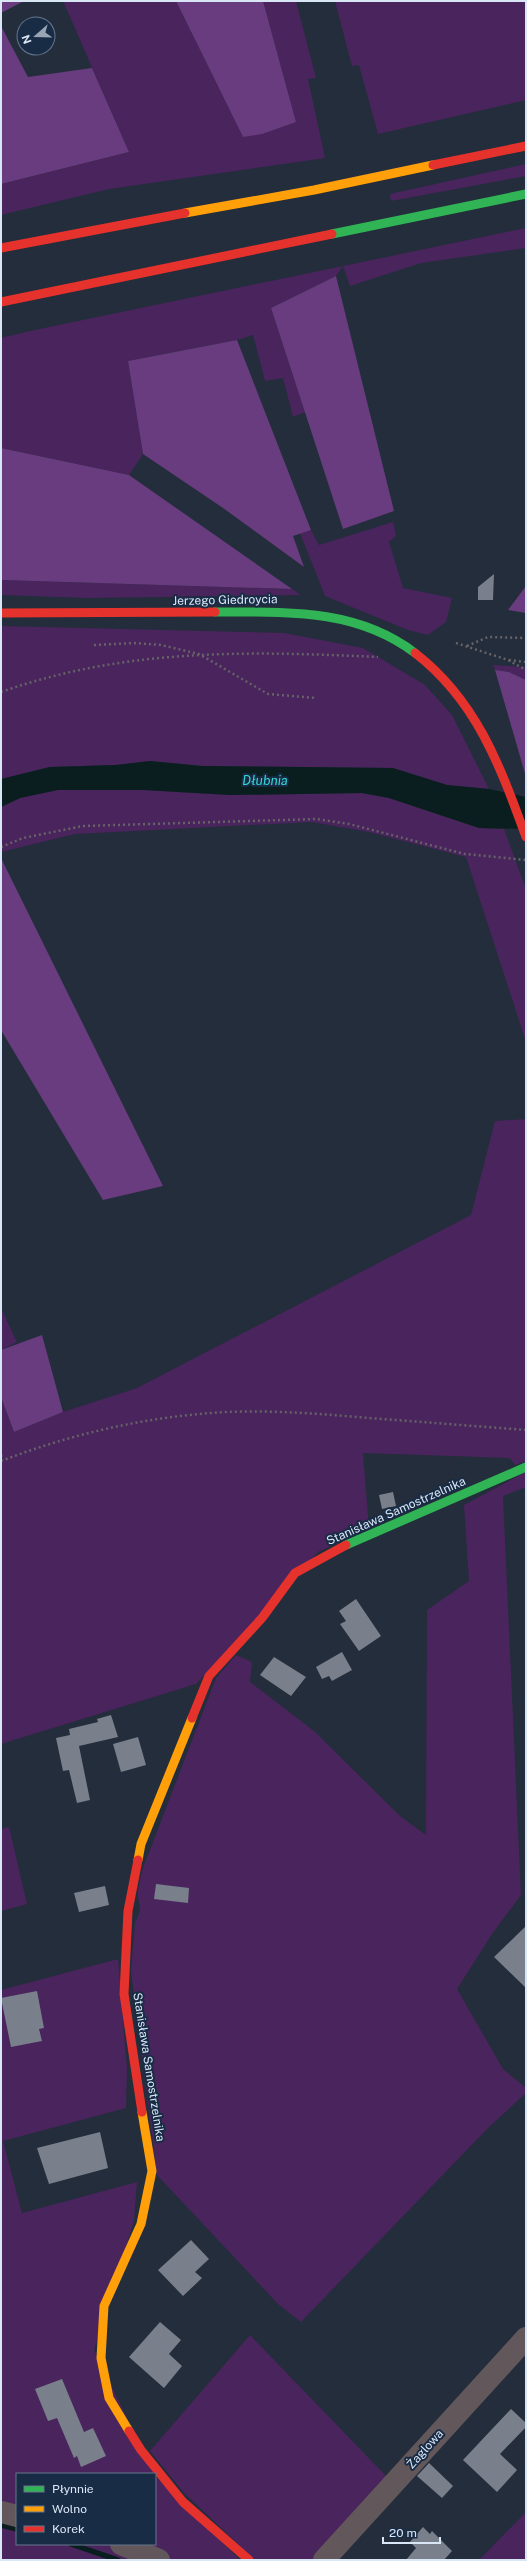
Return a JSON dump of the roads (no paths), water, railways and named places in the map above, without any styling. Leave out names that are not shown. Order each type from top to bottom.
[{"type":"main road","points":[[1,248],[86,230],[314,190],[526,146]]},
{"type":"main road","points":[[1,302],[526,194]]},
{"type":"main road","name":"Jerzego Giedroycia","points":[[1,613],[285,611],[315,613],[345,620],[386,636],[411,648],[435,667],[470,710],[503,775],[526,837]]},
{"type":"main road","name":"Stanisława Samostrzelnika","points":[[249,2560],[183,2502],[141,2450],[109,2398],[101,2358],[104,2306],[141,2224],[152,2171],[137,2086],[124,1994],[128,1911],[141,1844],[209,1676],[262,1618],[295,1573],[350,1543],[526,1467]]},
{"type":"street","name":"Żaglowa","points":[[324,2560],[526,2338]]},
{"type":"street","points":[[1,2512],[16,2516]]},
{"type":"street","points":[[123,2545],[159,2560]]},
{"type":"water","name":"Dłubnia","points":[[150,761],[202,766],[393,768],[447,785],[489,789],[526,797],[526,829],[479,828],[389,798],[362,793],[230,795],[144,790],[58,790],[20,798],[1,807],[1,779],[50,767],[116,765]]},
{"type":"waterway","points":[[1,2525],[16,2529]]},
{"type":"waterway","points":[[74,2545],[118,2560]]}]
